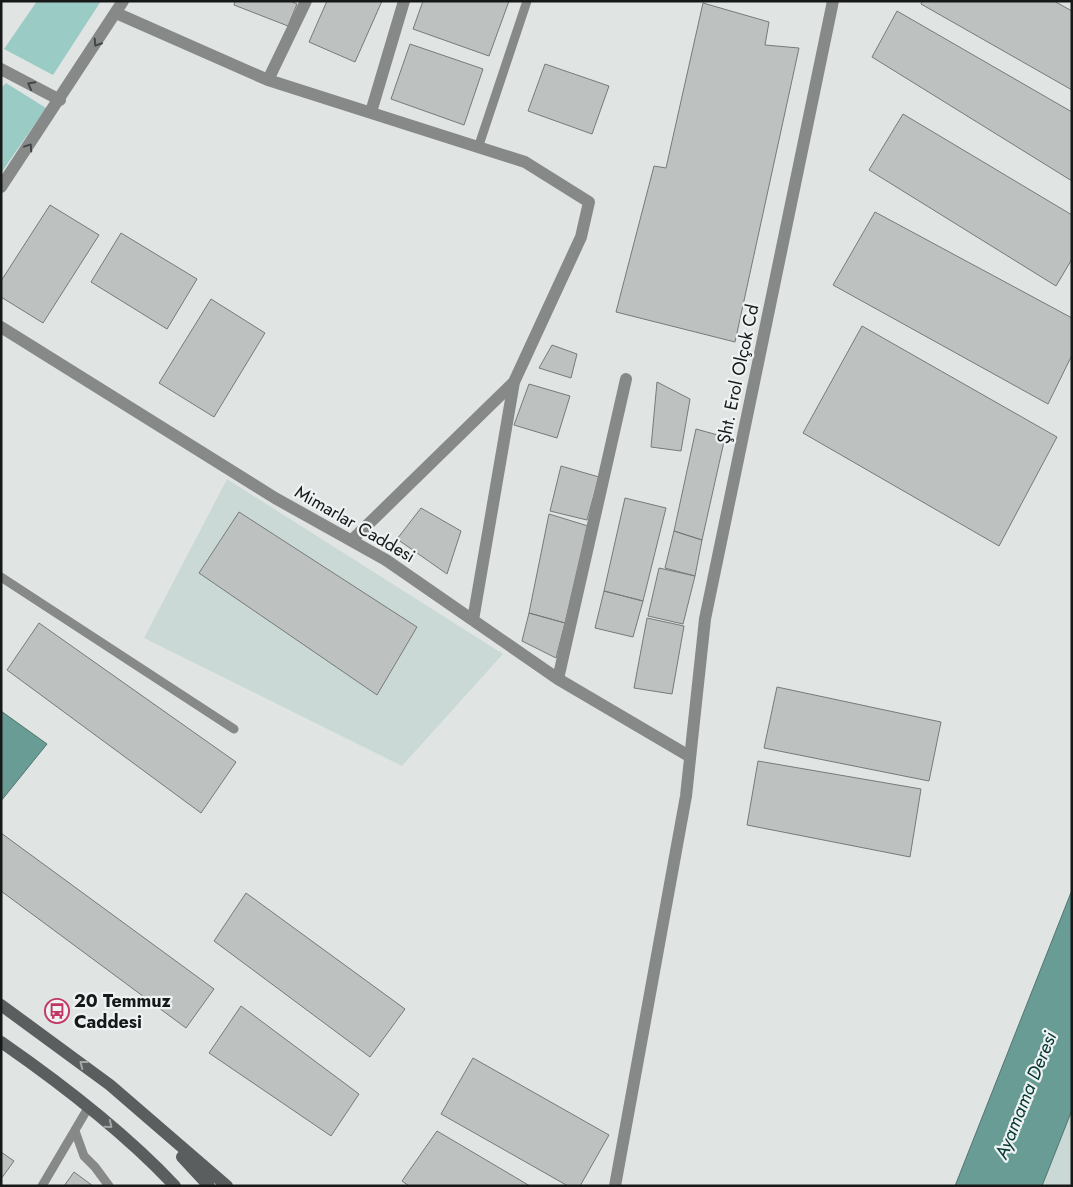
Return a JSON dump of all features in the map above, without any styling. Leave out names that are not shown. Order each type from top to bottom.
[{"type":"main road","points":[[1,1005],[110,1085],[227,1186]]},
{"type":"main road","points":[[1,1042],[125,1137],[175,1186]]},
{"type":"main road","points":[[110,1085],[210,1186]]},
{"type":"street","points":[[1,187],[60,100],[123,1]]},
{"type":"street","points":[[268,80],[306,1]]},
{"type":"street","points":[[371,112],[404,1]]},
{"type":"street","name":"Şht. Erol Olçok Cd","points":[[616,1186],[686,796],[705,619],[833,1]]},
{"type":"street","points":[[116,13],[268,80],[525,162],[589,202],[581,237],[514,382],[473,620]]},
{"type":"street","points":[[2,70],[60,100]]},
{"type":"street","name":"Mimarlar Caddesi","points":[[1,327],[275,498],[386,560],[558,679],[689,756]]},
{"type":"street","points":[[558,679],[626,379]]},
{"type":"street","points":[[352,540],[514,382]]},
{"type":"lane","points":[[478,148],[527,1]]},
{"type":"lane","points":[[1,577],[234,729]]},
{"type":"lane","points":[[42,1186],[88,1108]]},
{"type":"lane","points":[[74,1131],[84,1156],[95,1166],[109,1186]]},
{"type":"shaded area","points":[[37,1],[101,1],[53,75],[4,49]]},
{"type":"shaded area","points":[[6,83],[46,108],[1,173],[1,88]]},
{"type":"shaded area","points":[[227,479],[503,654],[402,766],[144,638]]},
{"type":"shaded area","points":[[1072,1110],[1072,1186],[1042,1186]]},
{"type":"water","points":[[1,711],[47,744],[1,801]]},
{"type":"water","name":"Ayamama Deresi","points":[[1072,890],[1072,1110],[1042,1186],[955,1186]]},
{"type":"building","points":[[235,1],[290,1],[297,4],[288,26],[234,5]]},
{"type":"building","points":[[327,1],[382,1],[355,62],[309,42]]},
{"type":"building","points":[[423,1],[509,1],[489,56],[413,29]]},
{"type":"building","points":[[922,1],[1054,1],[1072,11],[1072,90],[921,4]]},
{"type":"building","points":[[703,3],[769,22],[765,45],[799,48],[735,342],[616,312],[654,166],[666,168]]},
{"type":"building","points":[[897,11],[1072,112],[1072,181],[872,57]]},
{"type":"building","points":[[410,44],[483,69],[464,125],[391,99]]},
{"type":"building","points":[[545,64],[609,86],[592,134],[528,111]]},
{"type":"building","points":[[903,114],[1072,215],[1072,259],[1056,286],[869,170]]},
{"type":"building","points":[[50,205],[99,235],[43,323],[1,297],[1,281]]},
{"type":"building","points":[[875,212],[1072,318],[1072,355],[1048,404],[833,285]]},
{"type":"building","points":[[121,233],[197,279],[167,329],[91,282]]},
{"type":"building","points":[[211,299],[265,333],[214,417],[159,383]]},
{"type":"building","points":[[862,326],[1057,437],[999,546],[803,433]]},
{"type":"building","points":[[552,345],[577,354],[571,378],[539,368]]},
{"type":"building","points":[[657,382],[690,399],[681,451],[651,447]]},
{"type":"building","points":[[529,384],[570,396],[557,438],[514,425]]},
{"type":"building","points":[[696,429],[725,437],[702,540],[674,531]]},
{"type":"building","points":[[561,466],[599,477],[587,520],[550,511]]},
{"type":"building","points":[[625,498],[666,508],[643,601],[604,591]]},
{"type":"building","points":[[421,508],[461,531],[447,574],[397,539]]},
{"type":"building","points":[[239,512],[417,627],[377,695],[199,573]]},
{"type":"building","points":[[549,514],[588,526],[565,623],[529,613]]},
{"type":"building","points":[[674,531],[702,540],[695,576],[665,568]]},
{"type":"building","points":[[659,568],[695,576],[683,624],[648,616]]},
{"type":"building","points":[[604,591],[643,601],[633,637],[595,628]]},
{"type":"building","points":[[529,613],[565,623],[556,658],[522,641]]},
{"type":"building","points":[[647,618],[684,626],[672,694],[634,688]]},
{"type":"building","points":[[39,623],[236,762],[201,813],[7,670]]},
{"type":"building","points":[[777,687],[941,722],[929,781],[764,748]]},
{"type":"building","points":[[758,761],[921,789],[910,857],[747,825]]},
{"type":"building","points":[[1,833],[214,989],[186,1028],[1,891]]},
{"type":"building","points":[[246,893],[405,1009],[370,1057],[214,941]]},
{"type":"building","points":[[241,1006],[359,1094],[331,1136],[209,1053]]},
{"type":"building","points":[[473,1058],[609,1135],[580,1186],[568,1186],[441,1114]]},
{"type":"building","points":[[437,1131],[530,1186],[409,1186],[402,1181]]},
{"type":"building","points":[[1,1152],[14,1161],[1,1179]]},
{"type":"building","points":[[74,1172],[93,1186],[64,1186]]},
{"type":"place","name":"20 Temmuz Caddesi","points":[[57,1011]]}]
